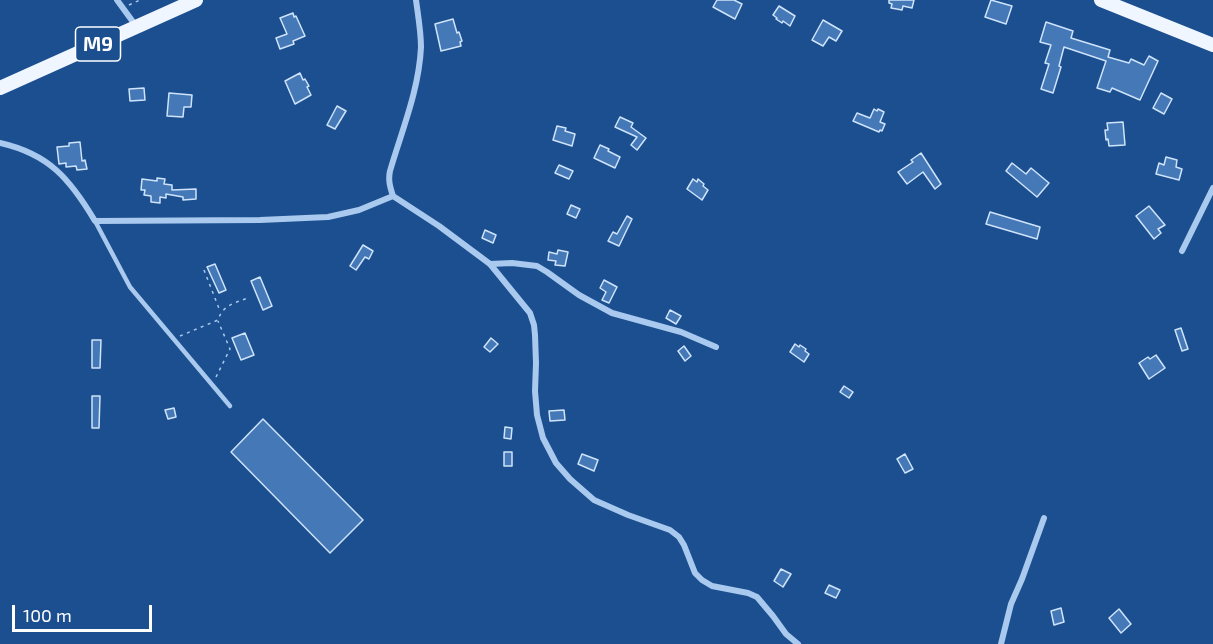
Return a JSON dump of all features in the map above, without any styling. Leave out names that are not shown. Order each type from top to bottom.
[{"type":"main road","name":"M9","points":[[0,88],[196,0]]},
{"type":"main road","points":[[1101,0],[1213,45]]},
{"type":"street","points":[[117,0],[136,26]]},
{"type":"street","points":[[416,0],[421,45],[418,76],[390,171],[390,188],[393,196],[439,226],[490,264],[530,313],[534,325],[537,415],[543,438],[556,463],[570,479],[594,500],[670,530],[680,537],[695,573],[702,580],[712,586],[748,593],[756,597],[786,634],[798,644]]},
{"type":"street","points":[[0,143],[44,159],[62,175],[82,199],[95,221],[260,220],[328,217],[359,210],[393,196]]},
{"type":"street","points":[[1182,251],[1213,188]]},
{"type":"street","points":[[490,264],[512,263],[537,266],[579,295],[612,313],[681,332],[716,347]]},
{"type":"street","points":[[1001,644],[1011,604],[1044,518]]},
{"type":"lane","points":[[95,221],[130,287],[230,406]]},
{"type":"path","points":[[123,8],[140,0]]},
{"type":"path","points":[[204,270],[221,312]]},
{"type":"path","points":[[212,385],[230,349],[218,320],[221,312],[224,308],[250,297]]},
{"type":"path","points":[[173,338],[218,320]]},
{"type":"building","points":[[717,0],[734,0],[742,4],[735,19],[713,7]]},
{"type":"building","points":[[889,0],[914,0],[912,8],[903,6],[902,10],[891,8],[892,4]]},
{"type":"building","points":[[991,0],[1012,6],[1006,24],[985,17]]},
{"type":"building","points":[[779,6],[795,16],[790,26],[783,21],[782,23],[773,15]]},
{"type":"building","points":[[293,13],[305,36],[293,41],[294,44],[280,49],[276,38],[287,34],[280,18]]},
{"type":"building","points":[[453,19],[462,41],[461,46],[441,51],[435,24]]},
{"type":"building","points":[[823,20],[842,31],[836,41],[829,37],[823,46],[812,40]]},
{"type":"building","points":[[1046,22],[1073,31],[1071,38],[1110,50],[1108,57],[1129,63],[1131,59],[1144,65],[1149,56],[1158,61],[1140,100],[1112,88],[1110,92],[1097,88],[1106,61],[1064,47],[1053,93],[1041,89],[1049,64],[1045,63],[1051,45],[1040,42]]},
{"type":"building","points":[[300,73],[309,86],[307,87],[311,95],[295,104],[285,81]]},
{"type":"building","points":[[144,88],[145,100],[130,101],[129,89]]},
{"type":"building","points":[[169,93],[192,95],[191,107],[184,107],[183,117],[167,116]]},
{"type":"building","points":[[1161,93],[1172,99],[1164,114],[1153,108]]},
{"type":"building","points":[[337,106],[346,111],[335,129],[327,125]]},
{"type":"building","points":[[874,109],[884,112],[880,122],[885,124],[882,131],[879,132],[853,121],[857,113],[870,118]]},
{"type":"building","points":[[620,117],[633,123],[631,127],[646,138],[637,150],[631,145],[637,137],[615,127]]},
{"type":"building","points":[[1123,122],[1125,145],[1109,146],[1105,130],[1108,130],[1107,123]]},
{"type":"building","points":[[557,126],[566,128],[565,131],[575,134],[572,146],[553,140]]},
{"type":"building","points":[[80,142],[82,161],[85,160],[87,169],[77,170],[76,166],[66,167],[66,163],[59,164],[57,147]]},
{"type":"building","points":[[600,145],[620,157],[615,168],[594,158]]},
{"type":"building","points":[[921,153],[941,184],[935,189],[923,172],[907,184],[898,172],[913,162],[911,160]]},
{"type":"building","points":[[1166,157],[1177,160],[1176,167],[1182,169],[1179,180],[1156,174],[1159,163],[1164,165]]},
{"type":"building","points":[[1012,163],[1026,174],[1031,168],[1049,183],[1037,197],[1006,171]]},
{"type":"building","points":[[559,165],[573,171],[569,179],[555,173]]},
{"type":"building","points":[[157,178],[165,179],[164,184],[172,185],[172,190],[196,189],[196,199],[183,200],[183,197],[166,194],[166,198],[160,197],[160,203],[151,202],[151,196],[144,195],[145,190],[141,190],[142,179],[157,181]]},
{"type":"building","points":[[693,179],[697,182],[698,179],[708,190],[702,200],[687,189]]},
{"type":"building","points":[[571,205],[580,209],[576,218],[567,214]]},
{"type":"building","points":[[1149,206],[1165,225],[1158,229],[1161,233],[1154,239],[1136,216]]},
{"type":"building","points":[[990,212],[1040,227],[1037,239],[986,224]]},
{"type":"building","points":[[627,216],[632,219],[619,246],[608,241],[613,232],[617,234]]},
{"type":"building","points":[[485,230],[496,235],[493,243],[482,238]]},
{"type":"building","points":[[363,245],[373,251],[369,259],[365,257],[356,270],[350,266]]},
{"type":"building","points":[[558,250],[568,252],[565,266],[555,265],[556,261],[548,260],[549,252],[557,254]]},
{"type":"building","points":[[215,264],[226,290],[219,293],[207,267]]},
{"type":"building","points":[[260,277],[272,306],[263,310],[251,281]]},
{"type":"building","points":[[604,280],[617,287],[609,303],[602,300],[606,292],[600,288]]},
{"type":"building","points":[[670,310],[681,316],[676,324],[666,318]]},
{"type":"building","points":[[1181,328],[1188,349],[1182,351],[1175,330]]},
{"type":"building","points":[[245,333],[254,355],[241,360],[232,338]]},
{"type":"building","points":[[491,338],[498,344],[490,352],[484,347]]},
{"type":"building","points":[[92,340],[101,340],[100,368],[92,368]]},
{"type":"building","points":[[795,344],[806,349],[805,351],[809,354],[804,362],[790,352]]},
{"type":"building","points":[[684,346],[691,356],[685,361],[678,351]]},
{"type":"building","points":[[1156,355],[1165,368],[1149,379],[1139,363]]},
{"type":"building","points":[[844,386],[853,392],[849,398],[840,392]]},
{"type":"building","points":[[92,396],[100,396],[99,428],[92,428]]},
{"type":"building","points":[[174,408],[176,417],[168,419],[165,410]]},
{"type":"building","points":[[564,410],[565,420],[550,421],[549,411]]},
{"type":"building","points":[[263,419],[363,520],[330,553],[231,452]]},
{"type":"building","points":[[505,427],[512,428],[511,439],[504,438]]},
{"type":"building","points":[[504,452],[512,452],[512,466],[504,466]]},
{"type":"building","points":[[582,454],[598,460],[594,471],[578,464]]},
{"type":"building","points":[[905,454],[913,469],[905,473],[897,459]]},
{"type":"building","points":[[781,569],[791,574],[783,587],[774,581]]},
{"type":"building","points":[[829,585],[840,590],[836,598],[825,593]]},
{"type":"building","points":[[1061,608],[1064,622],[1054,625],[1051,611]]},
{"type":"building","points":[[1119,609],[1131,624],[1121,633],[1109,618]]}]
